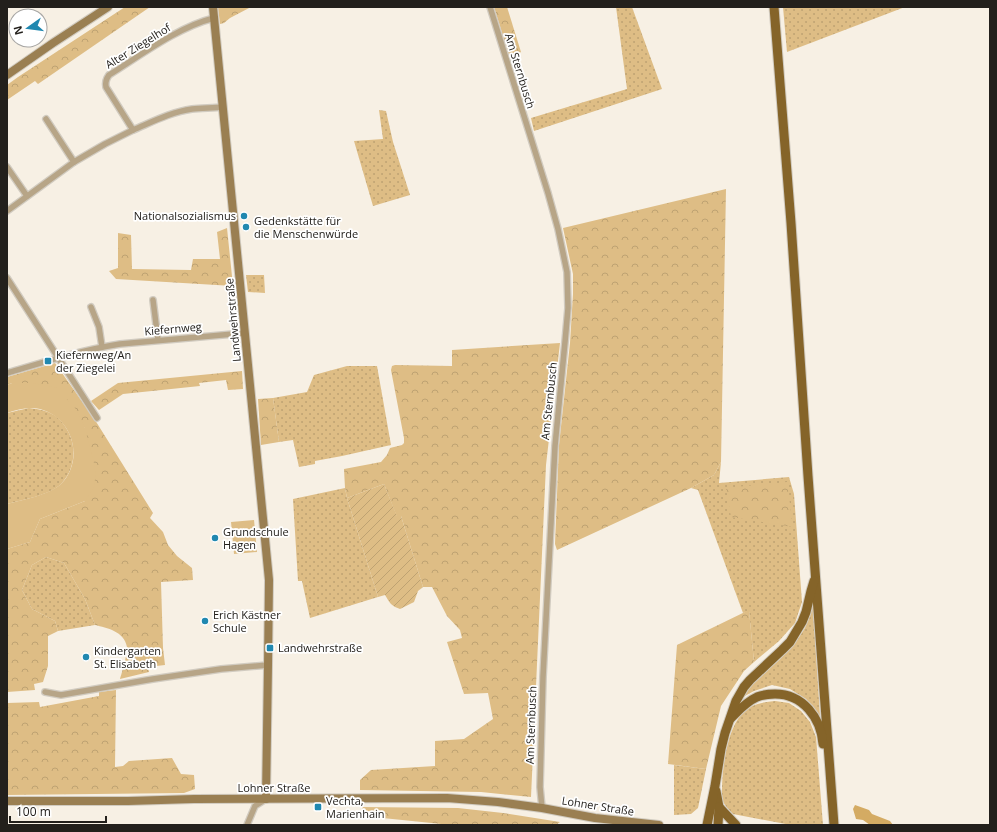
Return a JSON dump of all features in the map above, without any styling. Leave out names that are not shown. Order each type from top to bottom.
[{"type":"main road","points":[[774,7],[834,825]]},
{"type":"main road","points":[[707,825],[721,749],[736,701],[756,673],[786,646],[796,632],[806,612],[816,578]]},
{"type":"main road","points":[[730,719],[745,704],[758,697],[780,694],[796,699],[808,708],[818,723],[822,734],[824,763],[830,776]]},
{"type":"main road","points":[[715,786],[719,807],[718,825]]},
{"type":"main road","points":[[719,807],[736,825]]},
{"type":"street","points":[[7,75],[108,7]]},
{"type":"street","name":"Landwehrstraße","points":[[213,7],[269,580],[266,799]]},
{"type":"street","name":"Am Sternbusch","points":[[490,7],[550,200],[567,272],[568,308],[555,446],[543,677],[540,787],[542,808]]},
{"type":"street","name":"Alter Ziegelhof","points":[[133,130],[106,87],[105,83],[109,75],[156,45],[200,22],[214,18]]},
{"type":"street","points":[[7,211],[74,162],[104,144],[133,130],[166,116],[191,109],[223,107]]},
{"type":"street","points":[[46,119],[74,162]]},
{"type":"street","points":[[7,167],[27,196]]},
{"type":"street","points":[[7,278],[96,418]]},
{"type":"street","points":[[153,300],[158,340]]},
{"type":"street","points":[[91,307],[99,327],[102,347]]},
{"type":"street","name":"Kiefernweg","points":[[7,374],[57,358],[102,347],[245,332]]},
{"type":"street","points":[[45,692],[61,695],[213,670],[268,665]]},
{"type":"street","name":"Lohner Straße","points":[[7,801],[447,798],[498,802],[542,808],[595,818],[659,825]]},
{"type":"street","points":[[248,825],[255,806],[266,799]]},
{"type":"green space","points":[[125,7],[150,7],[38,84],[35,81],[7,100],[7,85]]},
{"type":"green space","points":[[218,7],[251,7],[220,24]]},
{"type":"green space","points":[[494,7],[507,7],[521,52],[512,57],[509,55]]},
{"type":"green space","points":[[616,7],[632,7],[662,89],[534,131],[531,118],[627,89]]},
{"type":"green space","points":[[783,7],[905,7],[787,52]]},
{"type":"green space","points":[[379,110],[386,111],[393,142],[410,195],[373,206],[354,141],[383,139]]},
{"type":"green space","points":[[726,189],[721,462],[714,475],[691,488],[557,550],[555,544],[559,445],[570,343],[573,294],[573,274],[563,228]]},
{"type":"green space","points":[[227,228],[233,286],[116,279],[109,271],[118,268],[118,233],[131,235],[132,269],[191,270],[193,259],[220,259],[217,232]]},
{"type":"green space","points":[[246,275],[264,275],[265,293],[248,292]]},
{"type":"green space","points":[[560,343],[546,465],[531,797],[481,792],[360,790],[360,780],[371,770],[435,766],[435,741],[464,739],[493,719],[488,693],[464,694],[447,642],[462,638],[460,630],[447,616],[432,587],[423,587],[401,516],[397,517],[384,484],[347,498],[344,469],[381,462],[387,455],[390,448],[402,445],[404,443],[391,370],[392,366],[452,366],[452,350]]},
{"type":"green space","points":[[55,363],[95,420],[153,513],[150,518],[163,532],[168,545],[177,556],[192,568],[193,580],[161,582],[165,665],[148,667],[149,672],[120,679],[127,649],[122,637],[105,627],[95,625],[85,599],[64,563],[46,557],[32,565],[22,590],[32,609],[55,621],[58,631],[48,636],[48,666],[43,682],[34,684],[35,690],[7,692],[7,549],[30,542],[40,519],[85,501],[85,428],[12,383],[7,385],[7,377]]},
{"type":"green space","points":[[347,366],[377,366],[391,445],[315,461],[315,464],[299,467],[293,440],[279,442],[273,398],[307,392],[314,375]]},
{"type":"green space","points":[[242,371],[243,389],[228,390],[226,380],[199,383],[200,386],[123,394],[99,410],[91,401],[118,383]]},
{"type":"green space","points":[[12,383],[33,383],[57,388],[75,408],[85,428],[96,471],[94,487],[85,501],[40,519],[30,542],[7,549],[7,504],[28,499],[56,488],[68,475],[74,453],[68,432],[54,415],[34,408],[20,409],[7,413],[7,385]]},
{"type":"green space","points":[[273,398],[279,442],[261,445],[258,399]]},
{"type":"green space","points":[[29,408],[48,412],[58,418],[64,425],[72,442],[73,460],[67,476],[56,488],[36,497],[7,504],[7,413]]},
{"type":"green space","points":[[721,462],[719,483],[789,477],[794,494],[802,602],[795,623],[779,641],[754,662],[749,611],[743,613],[698,490],[691,488],[714,475]]},
{"type":"green space","points":[[787,482],[793,527],[731,517],[726,488]]},
{"type":"green space","points":[[384,484],[397,516],[401,516],[423,587],[418,591],[414,602],[400,609],[391,604],[385,595],[378,597],[347,498]]},
{"type":"green space","points":[[345,488],[378,597],[310,618],[302,581],[298,581],[293,499]]},
{"type":"green space","points":[[254,520],[257,552],[234,554],[231,522]]},
{"type":"green space","points":[[46,557],[64,563],[85,599],[95,625],[58,631],[55,621],[32,609],[22,590],[32,565]]},
{"type":"green space","points":[[813,604],[820,717],[806,699],[790,689],[772,685],[754,691],[741,698],[752,684],[780,659],[795,643],[805,628]]},
{"type":"green space","points":[[749,610],[754,662],[744,671],[721,706],[706,769],[668,764],[677,645]]},
{"type":"green space","points":[[116,690],[115,767],[123,766],[129,761],[172,758],[181,774],[194,775],[195,789],[184,793],[7,795],[7,703],[39,702],[40,707],[99,696],[99,692]]},
{"type":"green space","points":[[775,701],[789,703],[801,711],[810,722],[816,737],[823,825],[791,825],[733,814],[722,799],[722,781],[726,750],[737,721],[749,708],[761,703]]},
{"type":"green space","points":[[674,765],[706,769],[698,808],[691,814],[674,815]]},
{"type":"green space","points":[[362,807],[458,808],[560,822],[556,825],[451,825],[363,816]]},
{"type":"shaded area","points":[[855,805],[869,810],[872,814],[890,821],[893,825],[870,825],[863,820],[856,819],[853,809]]},
{"type":"place","name":"Nationalsozialismus","points":[[244,216]]},
{"type":"place","name":"Gedenkstätte für die Menschenwürde","points":[[246,227]]},
{"type":"place","name":"Kiefernweg/An der Ziegelei","points":[[48,361]]},
{"type":"place","name":"Grundschule Hagen","points":[[215,538]]},
{"type":"place","name":"Erich Kästner Schule","points":[[205,621]]},
{"type":"place","name":"Landwehrstraße","points":[[270,648]]},
{"type":"place","name":"Kindergarten St. Elisabeth","points":[[86,657]]},
{"type":"place","name":"Vechta, Marienhain","points":[[318,807]]}]
